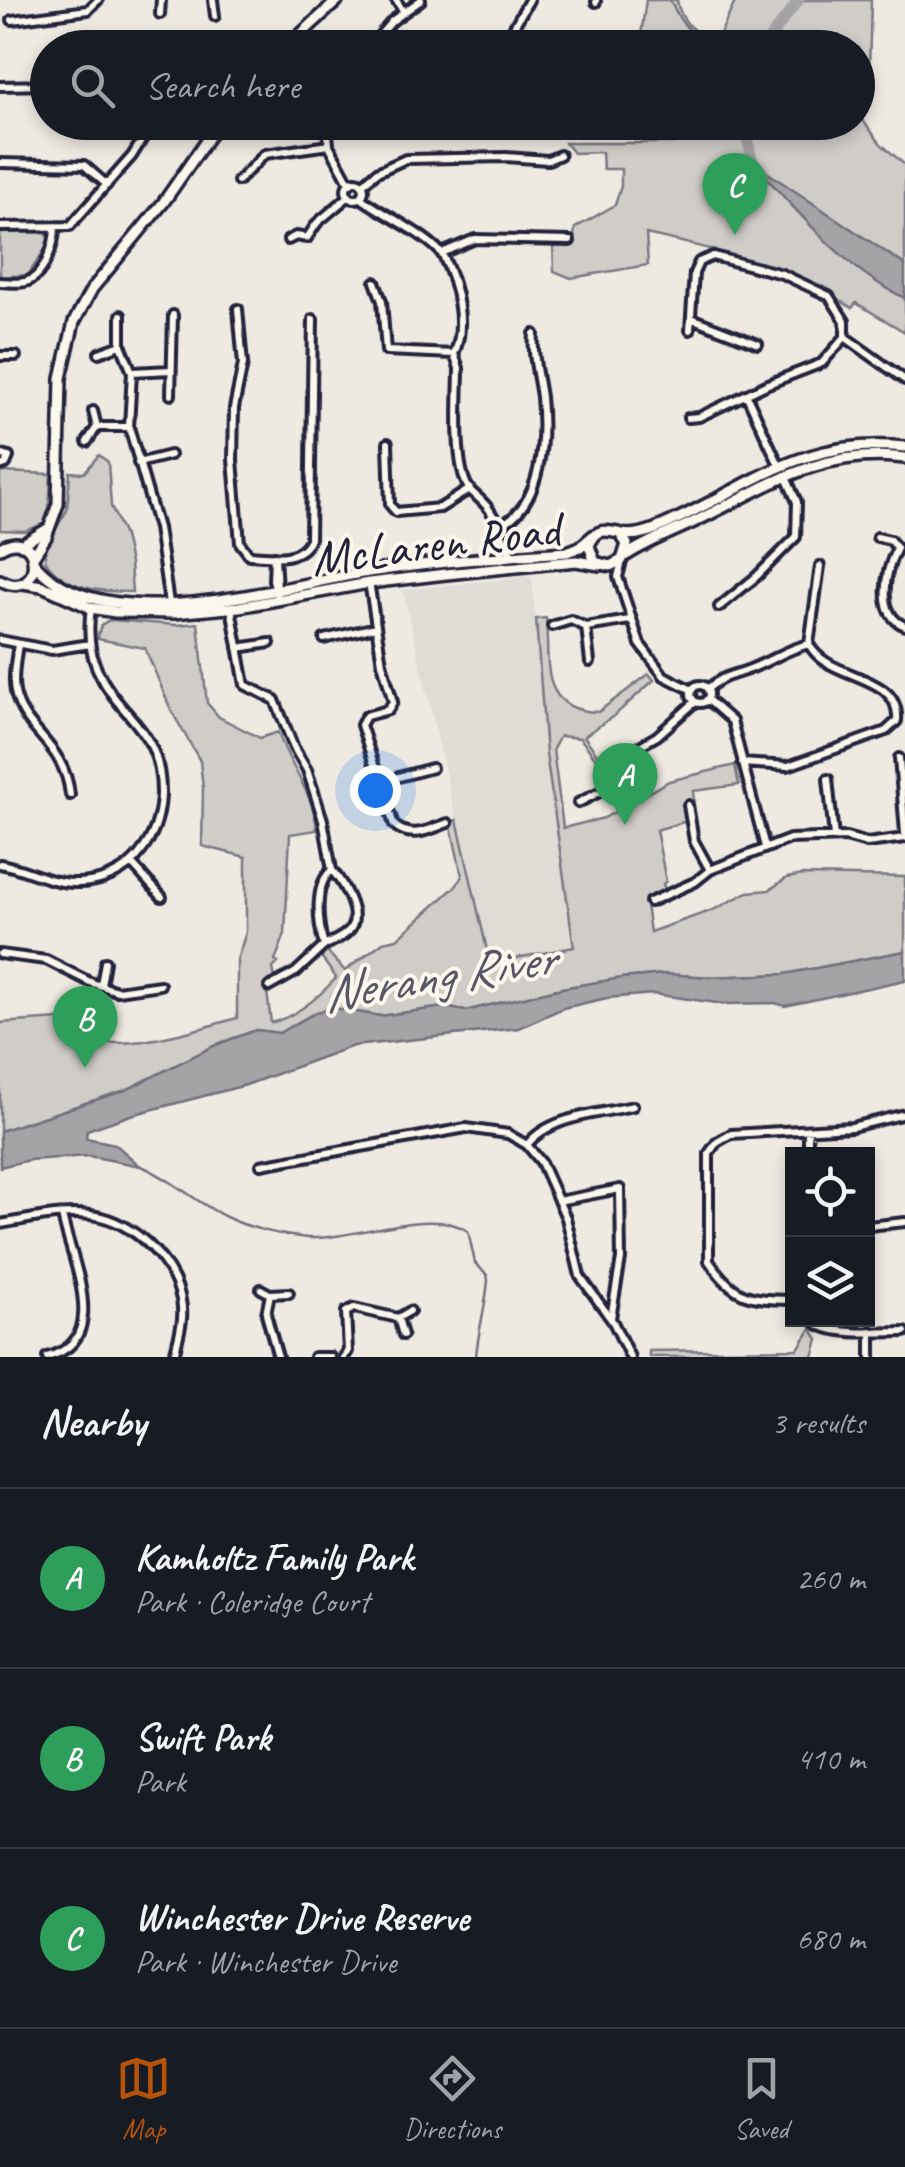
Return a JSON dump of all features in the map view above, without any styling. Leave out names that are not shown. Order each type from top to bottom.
[{"type":"main road","points":[[306,30],[338,0]]},
{"type":"main road","points":[[23,583],[31,575],[50,527],[58,494],[61,378],[74,322],[92,289],[164,204],[207,140]]},
{"type":"main road","name":"McLaren Road","points":[[620,534],[638,534],[662,526],[782,470],[847,446],[905,447]]},
{"type":"main road","name":"McLaren Road","points":[[623,558],[782,470],[855,456],[905,458]]},
{"type":"main road","points":[[2,545],[21,544],[50,527]]},
{"type":"main road","points":[[608,529],[620,534],[627,544],[623,558],[614,566],[602,565],[590,552],[594,535],[608,529]]},
{"type":"main road","name":"McLaren Road","points":[[1,582],[42,586],[91,608],[146,613],[231,608],[368,578],[500,556],[568,552],[594,535]]},
{"type":"main road","name":"McLaren Road","points":[[21,544],[52,581],[80,595],[123,603],[170,603],[368,578],[576,561],[602,565]]},
{"type":"street","points":[[12,20],[88,10],[98,0]]},
{"type":"street","points":[[160,14],[162,0]]},
{"type":"street","points":[[212,0],[215,16]]},
{"type":"street","points":[[396,0],[403,11]]},
{"type":"street","points":[[386,30],[403,11],[421,0]]},
{"type":"street","points":[[512,30],[529,0]]},
{"type":"street","points":[[0,86],[30,85]]},
{"type":"street","points":[[0,227],[73,224],[142,140]]},
{"type":"street","points":[[328,140],[350,184]]},
{"type":"street","points":[[255,182],[241,177],[265,154],[328,146]]},
{"type":"street","points":[[362,185],[394,162],[417,157],[548,160],[560,156]]},
{"type":"street","points":[[0,163],[73,163],[89,168],[107,184]]},
{"type":"street","points":[[349,196],[346,191],[350,184],[362,185]]},
{"type":"street","points":[[360,198],[364,192],[362,185]]},
{"type":"street","points":[[349,196],[360,198],[442,253],[459,308],[459,344],[454,354],[459,368],[459,460],[470,489],[481,497],[513,555]]},
{"type":"street","points":[[288,240],[296,236],[307,238],[349,196]]},
{"type":"street","points":[[0,282],[27,282],[35,278],[53,247],[56,227]]},
{"type":"street","points":[[442,253],[475,239],[570,241]]},
{"type":"street","points":[[688,418],[699,417],[822,363],[845,337],[845,322],[829,296],[782,274],[714,256],[699,262],[694,273],[690,330]]},
{"type":"street","points":[[375,282],[382,301],[386,352],[454,354]]},
{"type":"street","points":[[238,309],[242,364],[234,408],[234,460],[240,544],[249,554],[300,552],[310,539],[314,319]]},
{"type":"street","points":[[120,315],[120,345],[132,372],[129,427],[158,528],[170,603]]},
{"type":"street","points":[[171,396],[173,315]]},
{"type":"street","points":[[690,318],[758,344]]},
{"type":"street","points":[[498,526],[523,508],[539,461],[541,399],[534,334]]},
{"type":"street","points":[[845,337],[905,380]]},
{"type":"street","points":[[99,353],[120,345]]},
{"type":"street","points":[[0,356],[16,356]]},
{"type":"street","points":[[132,372],[171,370]]},
{"type":"street","points":[[719,608],[796,536],[796,502],[746,394]]},
{"type":"street","points":[[87,442],[96,427],[94,411]]},
{"type":"street","points":[[96,427],[129,427]]},
{"type":"street","points":[[388,443],[390,501],[396,512],[434,510],[470,489]]},
{"type":"street","points":[[0,454],[9,458],[0,466]]},
{"type":"street","points":[[138,462],[170,456]]},
{"type":"street","points":[[498,526],[500,556],[513,567]]},
{"type":"street","points":[[876,537],[901,548],[893,553],[886,607],[894,622],[905,626]]},
{"type":"street","points":[[274,556],[273,580],[277,588]]},
{"type":"street","points":[[623,558],[618,577],[630,620],[652,662],[664,676],[692,690],[695,702]]},
{"type":"street","points":[[602,565],[618,577]]},
{"type":"street","points":[[742,763],[788,766],[893,727],[898,711],[884,688],[828,666],[815,656],[809,644],[820,566]]},
{"type":"street","points":[[368,578],[393,702],[388,710],[366,716],[361,725],[394,826],[404,834],[414,834],[448,824]]},
{"type":"street","name":"McLaren Road","points":[[277,588],[279,600]]},
{"type":"street","points":[[0,864],[72,884],[96,881],[132,864],[148,843],[159,815],[159,767],[149,739],[104,681],[90,644],[91,608]]},
{"type":"street","points":[[231,608],[245,685],[274,700],[307,770],[332,870],[341,880],[354,924],[296,972],[268,986]]},
{"type":"street","points":[[552,626],[571,620],[586,627],[630,620]]},
{"type":"street","points":[[324,639],[376,627]]},
{"type":"street","points":[[586,627],[590,662]]},
{"type":"street","points":[[0,640],[52,650],[90,644]]},
{"type":"street","points":[[238,648],[270,643]]},
{"type":"street","points":[[18,644],[16,697],[62,760],[70,795]]},
{"type":"street","points":[[707,689],[727,674],[746,671],[788,648],[809,644]]},
{"type":"street","points":[[692,690],[699,686],[707,689]]},
{"type":"street","points":[[707,689],[708,699],[732,721],[765,846]]},
{"type":"street","points":[[695,702],[708,699]]},
{"type":"street","points":[[578,803],[613,785],[617,759],[658,736],[695,702]]},
{"type":"street","points":[[650,902],[695,882],[710,870],[790,839],[834,838],[867,844],[905,836],[899,758]]},
{"type":"street","points":[[380,782],[432,768]]},
{"type":"street","points":[[828,779],[834,838]]},
{"type":"street","points":[[688,805],[694,842],[710,870]]},
{"type":"street","points":[[132,864],[162,897]]},
{"type":"street","points":[[324,946],[320,930],[322,884],[324,876],[332,870]]},
{"type":"street","points":[[0,954],[46,960],[117,991],[160,985]]},
{"type":"street","points":[[100,986],[105,962]]},
{"type":"street","points":[[276,968],[283,979]]},
{"type":"street","points":[[527,1145],[537,1132],[554,1125],[632,1106]]},
{"type":"street","points":[[785,1300],[752,1299],[738,1294],[709,1261],[709,1153],[716,1142],[731,1134],[852,1127],[905,1114]]},
{"type":"street","points":[[260,1165],[466,1128],[508,1134],[527,1145],[541,1162],[558,1201],[580,1276],[611,1319],[630,1357]]},
{"type":"street","points":[[808,1131],[808,1147]]},
{"type":"street","points":[[558,1201],[621,1188],[621,1259],[611,1319]]},
{"type":"street","points":[[0,1224],[62,1215],[98,1216],[122,1224],[146,1242],[180,1290],[182,1317],[176,1356]]},
{"type":"street","points":[[47,1357],[72,1343],[83,1317],[84,1295],[62,1215]]},
{"type":"street","points":[[875,1225],[905,1222]]},
{"type":"street","points":[[261,1289],[270,1294],[289,1293]]},
{"type":"street","points":[[270,1294],[266,1314],[278,1357]]},
{"type":"street","points":[[344,1357],[348,1350],[346,1312],[354,1308],[398,1318],[410,1311]]},
{"type":"street","points":[[398,1318],[403,1336]]},
{"type":"street","points":[[822,1327],[905,1332]]},
{"type":"street","points":[[871,1332],[872,1357]]},
{"type":"street","points":[[314,1357],[330,1357]]},
{"type":"shaded area","points":[[646,0],[677,0],[695,30],[642,30]]},
{"type":"shaded area","points":[[736,0],[871,0],[870,30],[722,30]]},
{"type":"shaded area","points":[[875,136],[905,165],[905,265],[757,168],[844,257],[905,298],[905,332],[856,303],[852,308],[778,270],[646,234],[648,265],[571,278],[554,271],[553,244],[573,244],[575,228],[615,205],[621,186],[621,169],[603,169],[602,152],[573,153],[565,143],[674,143],[673,140],[875,140]]},
{"type":"shaded area","points":[[753,163],[905,265],[905,298],[842,255]]},
{"type":"shaded area","points":[[46,232],[50,242],[28,275],[0,277],[0,233]]},
{"type":"shaded area","points":[[99,455],[108,462],[111,506],[124,536],[132,592],[96,590],[72,583],[45,560],[46,546],[67,510],[70,472],[84,473]]},
{"type":"shaded area","points":[[0,472],[51,474],[49,512],[44,524],[25,531],[0,530]]},
{"type":"shaded area","points":[[532,576],[546,754],[574,948],[490,964],[403,590]]},
{"type":"shaded area","points":[[546,618],[551,680],[565,703],[598,712],[649,674],[654,680],[584,736],[601,760],[609,760],[613,770],[609,776],[580,738],[560,736],[553,749],[563,828],[604,818],[669,781],[735,765],[739,785],[693,791],[694,801],[685,805],[687,821],[656,830],[666,881],[665,890],[645,898],[650,932],[713,910],[748,892],[769,890],[787,878],[905,877],[905,951],[785,974],[622,978],[465,1011],[444,1007],[380,1016],[334,1008],[316,1012],[279,1033],[256,1030],[218,1044],[126,1090],[0,1131],[0,1023],[59,1019],[72,1033],[92,1041],[116,1043],[170,1036],[237,1018],[237,960],[246,932],[246,857],[202,846],[200,761],[171,710],[145,648],[98,639],[102,624],[111,620],[198,623],[207,703],[219,717],[260,738],[278,732],[306,792],[317,830],[290,834],[285,934],[275,961],[278,963],[273,968],[275,978],[266,984],[271,1023],[306,1005],[336,978],[319,954],[324,948],[345,971],[383,942],[397,939],[457,885],[462,876],[450,822],[457,820],[490,963],[574,947],[546,754],[536,619]]},
{"type":"shaded area","points":[[905,951],[905,980],[785,1006],[724,1004],[653,994],[607,998],[563,1008],[519,1028],[353,1046],[246,1085],[87,1130],[86,1138],[115,1144],[140,1166],[89,1156],[29,1160],[0,1167],[0,1131],[126,1090],[218,1044],[256,1030],[279,1033],[317,1012],[334,1008],[380,1016],[444,1007],[465,1011],[622,978],[785,974]]},
{"type":"shaded area","points":[[811,1328],[818,1339],[813,1357],[649,1357],[649,1351],[798,1349]]},
{"type":"waterway","points":[[670,0],[689,30]]},
{"type":"waterway","name":"Nerang River","points":[[776,30],[799,0]]},
{"type":"waterway","name":"Nerang River","points":[[747,140],[753,163],[763,173]]},
{"type":"waterway","points":[[139,1165],[226,1217],[277,1233],[326,1237],[433,1222],[468,1231],[475,1263],[488,1280],[476,1357]]},
{"type":"place","name":"Winchester Drive Reserve","points":[[735,235]]},
{"type":"place","name":"Kamholtz Family Park","points":[[625,825]]},
{"type":"place","name":"Swift Park","points":[[85,1068]]}]
